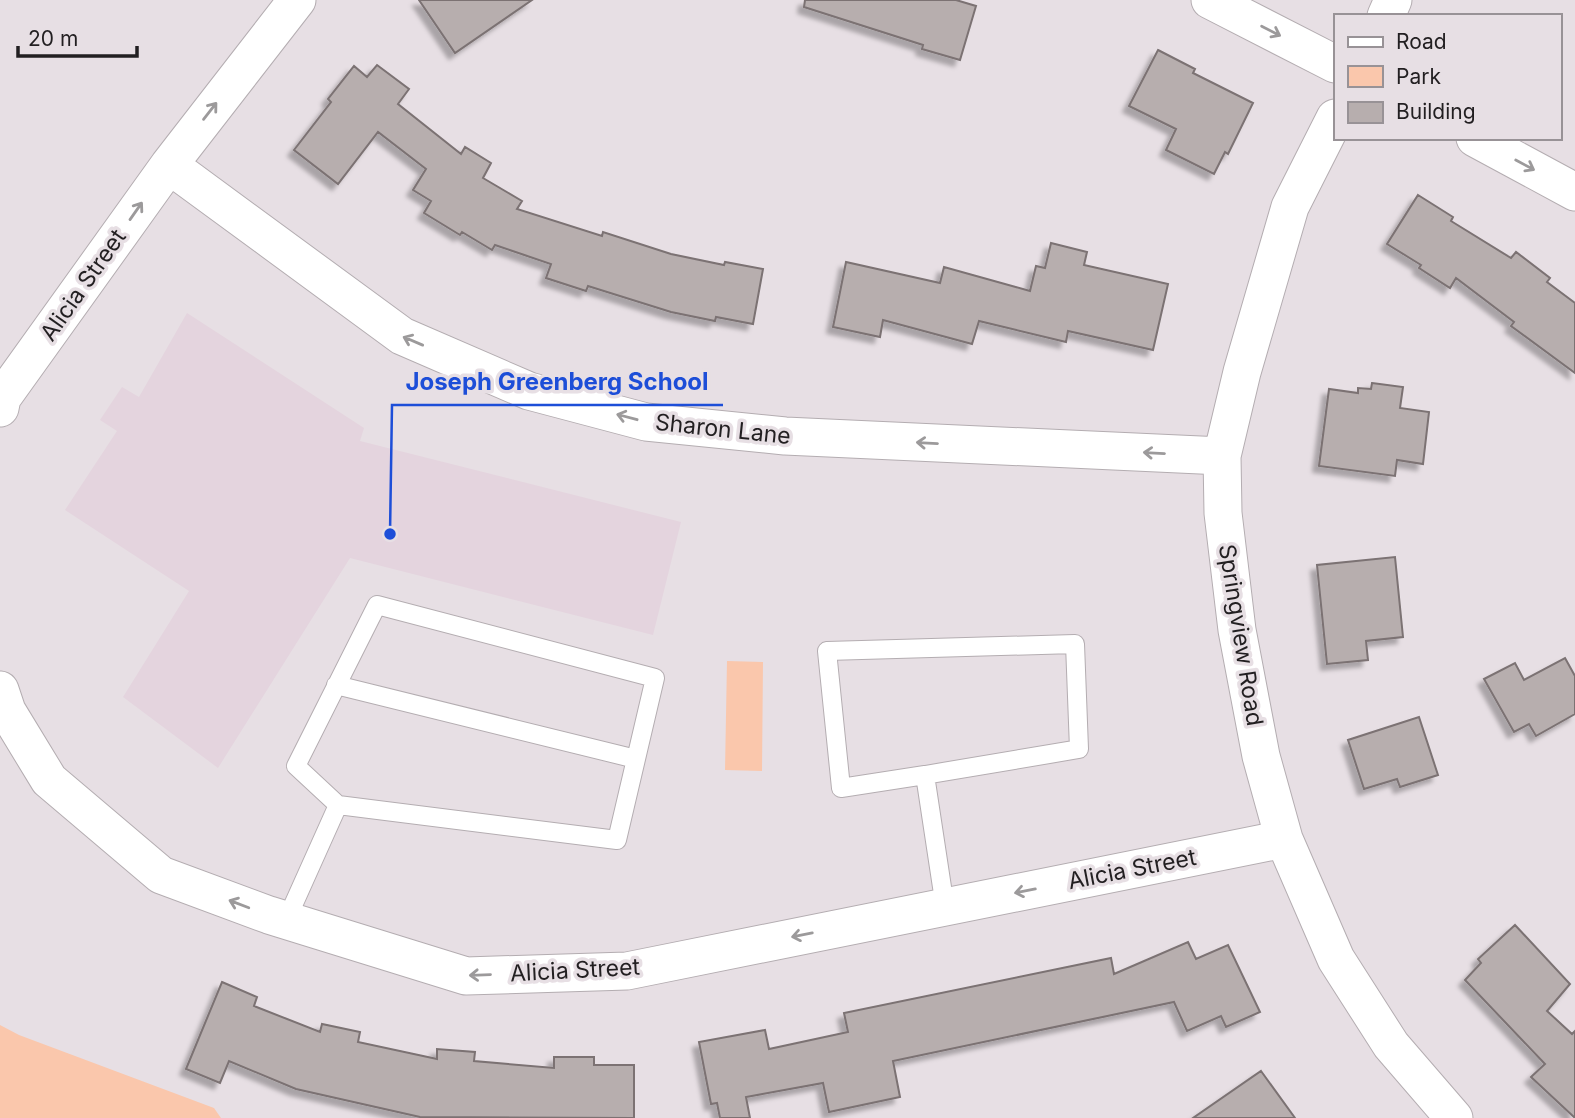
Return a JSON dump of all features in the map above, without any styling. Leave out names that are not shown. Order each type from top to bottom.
[{"type":"street","name":"Alicia Street","points":[[0,408],[2,398],[169,165],[297,0]]},
{"type":"street","points":[[1210,0],[1334,63]]},
{"type":"street","name":"Springview Road","points":[[1334,120],[1290,207],[1242,372],[1222,456],[1223,513],[1237,630],[1261,756],[1284,839],[1336,959],[1391,1045],[1454,1118]]},
{"type":"street","points":[[1479,140],[1575,192]]},
{"type":"street","name":"Sharon Lane","points":[[169,165],[402,336],[529,391],[646,422],[785,436],[1222,456]]},
{"type":"street","name":"Alicia Street","points":[[0,690],[7,711],[49,780],[161,875],[286,921],[466,976],[627,971],[1284,839]]},
{"type":"lane","points":[[377,605],[655,678],[636,759],[617,840],[338,805],[296,766],[377,605]]},
{"type":"lane","points":[[1075,644],[1079,749],[926,775],[841,788],[827,651],[1075,644]]},
{"type":"lane","points":[[336,685],[636,759]]},
{"type":"lane","points":[[926,775],[945,907]]},
{"type":"lane","points":[[286,921],[338,805]]},
{"type":"shaded area","points":[[187,313],[364,428],[360,441],[681,522],[653,635],[350,558],[218,768],[123,697],[189,591],[65,510],[117,431],[100,420],[122,387],[139,397]]},
{"type":"green space","points":[[727,661],[763,662],[762,771],[725,770]]},
{"type":"green space","points":[[0,1025],[19,1035],[214,1108],[221,1118],[0,1118]]},
{"type":"building","points":[[419,0],[532,0],[455,53]]},
{"type":"building","points":[[805,0],[956,0],[976,6],[960,60],[922,49],[923,45],[804,7]]},
{"type":"building","points":[[1158,50],[1195,69],[1193,73],[1253,103],[1228,154],[1225,152],[1214,174],[1166,150],[1176,129],[1129,106]]},
{"type":"building","points":[[377,65],[409,89],[398,104],[461,154],[465,147],[491,163],[483,178],[522,201],[517,209],[671,254],[724,265],[725,262],[763,269],[753,324],[716,317],[715,321],[671,312],[588,286],[586,291],[546,278],[551,264],[495,245],[492,250],[462,232],[460,235],[424,213],[431,201],[413,190],[426,169],[378,132],[338,184],[294,150],[331,102],[328,99],[354,66],[367,77]]},
{"type":"building","points":[[1418,195],[1453,217],[1451,221],[1511,258],[1516,252],[1550,278],[1547,282],[1575,303],[1575,373],[1511,326],[1514,322],[1456,278],[1450,288],[1419,268],[1421,265],[1387,244]]},
{"type":"building","points":[[1051,243],[1087,252],[1084,265],[1168,284],[1153,350],[1068,331],[1066,342],[979,321],[972,344],[883,320],[880,337],[833,327],[846,262],[940,283],[944,267],[1030,291],[1036,266],[1045,268]]},
{"type":"building","points":[[1372,383],[1403,387],[1400,408],[1429,412],[1423,464],[1397,460],[1395,476],[1319,466],[1329,389],[1358,393],[1358,388],[1371,389]]},
{"type":"building","points":[[1395,557],[1403,637],[1366,641],[1368,660],[1327,664],[1317,565]]},
{"type":"building","points":[[1565,658],[1575,676],[1575,714],[1536,736],[1529,724],[1514,732],[1484,679],[1515,663],[1524,680]]},
{"type":"building","points":[[1419,717],[1438,775],[1400,787],[1397,779],[1364,789],[1348,740]]},
{"type":"building","points":[[1515,925],[1570,984],[1547,1011],[1572,1034],[1575,1031],[1575,1118],[1531,1077],[1545,1064],[1465,980],[1481,963],[1478,959]]},
{"type":"building","points":[[1188,942],[1196,959],[1228,945],[1260,1012],[1226,1027],[1221,1016],[1187,1031],[1174,1002],[893,1061],[900,1097],[829,1112],[823,1083],[746,1097],[750,1118],[720,1118],[717,1103],[711,1104],[699,1042],[765,1030],[769,1049],[848,1032],[844,1013],[1111,958],[1114,974]]},
{"type":"building","points":[[222,982],[257,997],[254,1006],[320,1032],[322,1024],[360,1032],[358,1042],[437,1059],[437,1049],[475,1052],[474,1061],[554,1068],[554,1057],[594,1057],[594,1065],[634,1065],[634,1118],[420,1117],[296,1089],[229,1061],[220,1083],[186,1069]]},
{"type":"building","points":[[1261,1071],[1295,1118],[1193,1118]]},
{"type":"place","name":"Joseph Greenberg School","points":[[390,534]]}]
